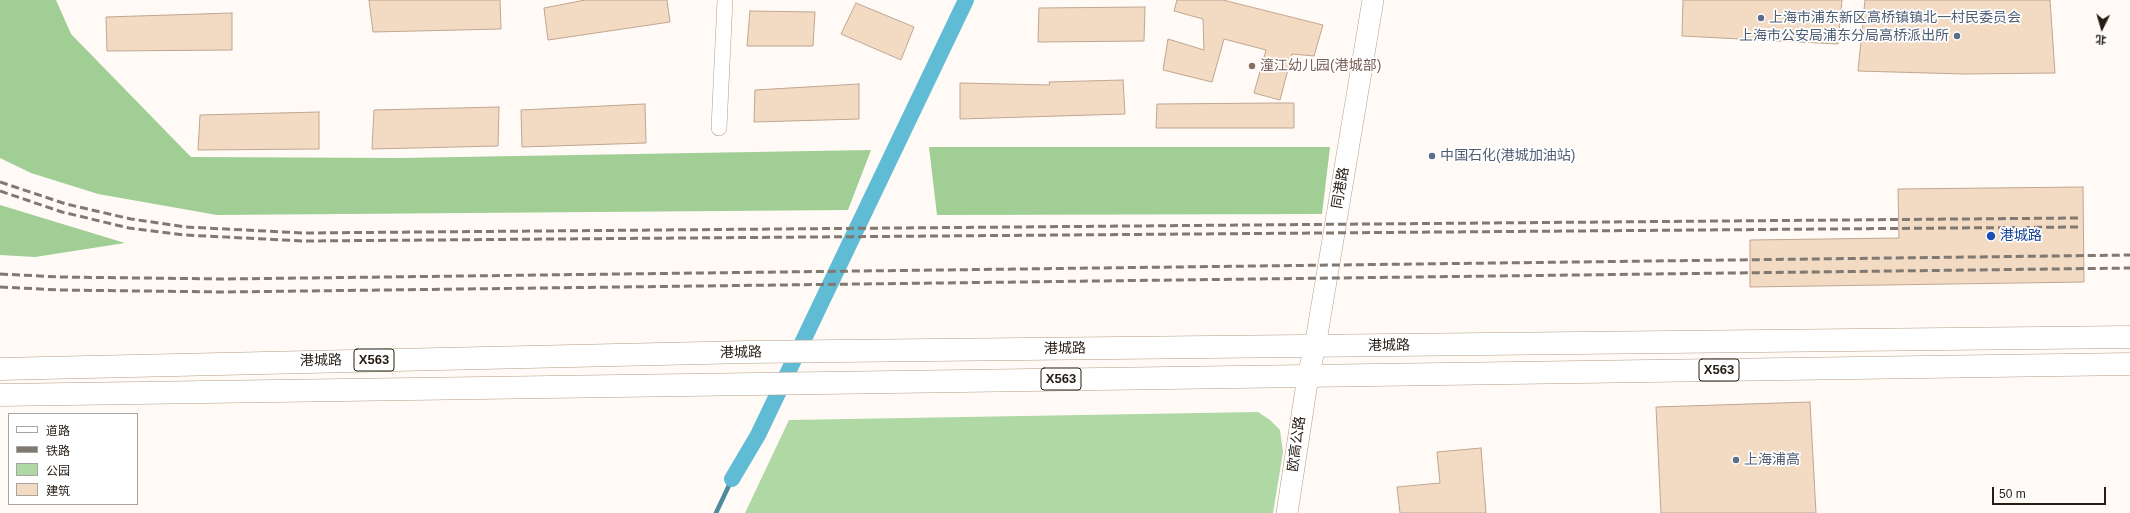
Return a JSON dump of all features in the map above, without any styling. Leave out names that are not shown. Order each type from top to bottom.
[{"type":"main road","name":"港城路","points":[[0,368],[748,352],[1315,347],[2130,336]]},
{"type":"main road","name":"港城路","points":[[0,394],[2130,364]]},
{"type":"street","points":[[719,128],[725,0]]},
{"type":"street","name":"同港路","points":[[1308,376],[1315,347],[1373,0]]},
{"type":"street","name":"欧高公路","points":[[1287,513],[1308,376]]},
{"type":"green space","points":[[0,0],[56,0],[71,34],[191,157],[400,158],[871,150],[848,210],[217,215],[98,194],[31,173],[0,158]]},
{"type":"green space","points":[[929,147],[1330,147],[1322,214],[937,215]]},
{"type":"green space","points":[[0,205],[125,243],[35,257],[0,255]]},
{"type":"green space","points":[[1258,412],[1270,420],[1280,430],[1283,452],[1273,513],[745,513],[789,420]]},
{"type":"building","points":[[369,0],[500,0],[501,29],[373,32]]},
{"type":"building","points":[[585,0],[667,0],[670,22],[548,40],[544,8]]},
{"type":"building","points":[[1177,0],[1223,0],[1323,25],[1314,56],[1292,54],[1280,100],[1254,93],[1266,50],[1224,39],[1212,82],[1163,70],[1168,39],[1204,50],[1203,19],[1174,11]]},
{"type":"building","name":"上海市浦东新区高桥镇镇北一村民委员会","points":[[1683,0],[1842,0],[1838,44],[1682,36]]},
{"type":"building","name":"上海市公安局浦东分局高桥派出所","points":[[1865,0],[2050,0],[2055,73],[1964,74],[1858,71]]},
{"type":"building","points":[[856,3],[914,27],[901,60],[841,34]]},
{"type":"building","points":[[1145,7],[1144,41],[1038,42],[1039,8]]},
{"type":"building","points":[[750,11],[815,12],[813,46],[747,46]]},
{"type":"building","points":[[232,13],[232,50],[107,51],[106,17]]},
{"type":"building","points":[[1123,80],[1125,114],[960,119],[960,83],[1050,85],[1049,82]]},
{"type":"building","points":[[859,84],[859,119],[754,122],[755,90]]},
{"type":"building","points":[[1294,103],[1294,128],[1156,128],[1157,104]]},
{"type":"building","points":[[645,104],[646,143],[522,147],[521,110]]},
{"type":"building","points":[[499,107],[498,146],[372,149],[374,110]]},
{"type":"building","points":[[319,112],[319,149],[198,150],[200,115]]},
{"type":"building","name":"港城路","points":[[2083,187],[2084,282],[1750,287],[1750,240],[1899,238],[1898,189]]},
{"type":"building","name":"上海浦高","points":[[1810,402],[1816,513],[1661,513],[1656,407]]},
{"type":"building","points":[[1481,448],[1486,513],[1400,513],[1397,487],[1440,483],[1437,452]]},
{"type":"waterway","points":[[732,479],[758,435],[966,0]]},
{"type":"waterway","points":[[716,513],[732,479]]},
{"type":"railway","points":[[0,182],[66,204],[131,219],[186,227],[304,233],[2078,218]]},
{"type":"railway","points":[[0,191],[62,212],[129,228],[185,235],[304,241],[2079,227]]},
{"type":"railway","points":[[0,274],[60,277],[224,279],[2130,255]]},
{"type":"railway","points":[[0,287],[60,290],[224,292],[2130,268]]},
{"type":"place","name":"上海市浦东新区高桥镇镇北一村民委员会","points":[[1761,18]]},
{"type":"place","name":"上海市公安局浦东分局高桥派出所","points":[[1957,36]]},
{"type":"place","name":"潼江幼儿园(港城部)","points":[[1252,66]]},
{"type":"place","name":"中国石化(港城加油站)","points":[[1432,156]]},
{"type":"place","name":"港城路","points":[[1991,236]]},
{"type":"place","name":"上海浦高","points":[[1736,460]]}]
